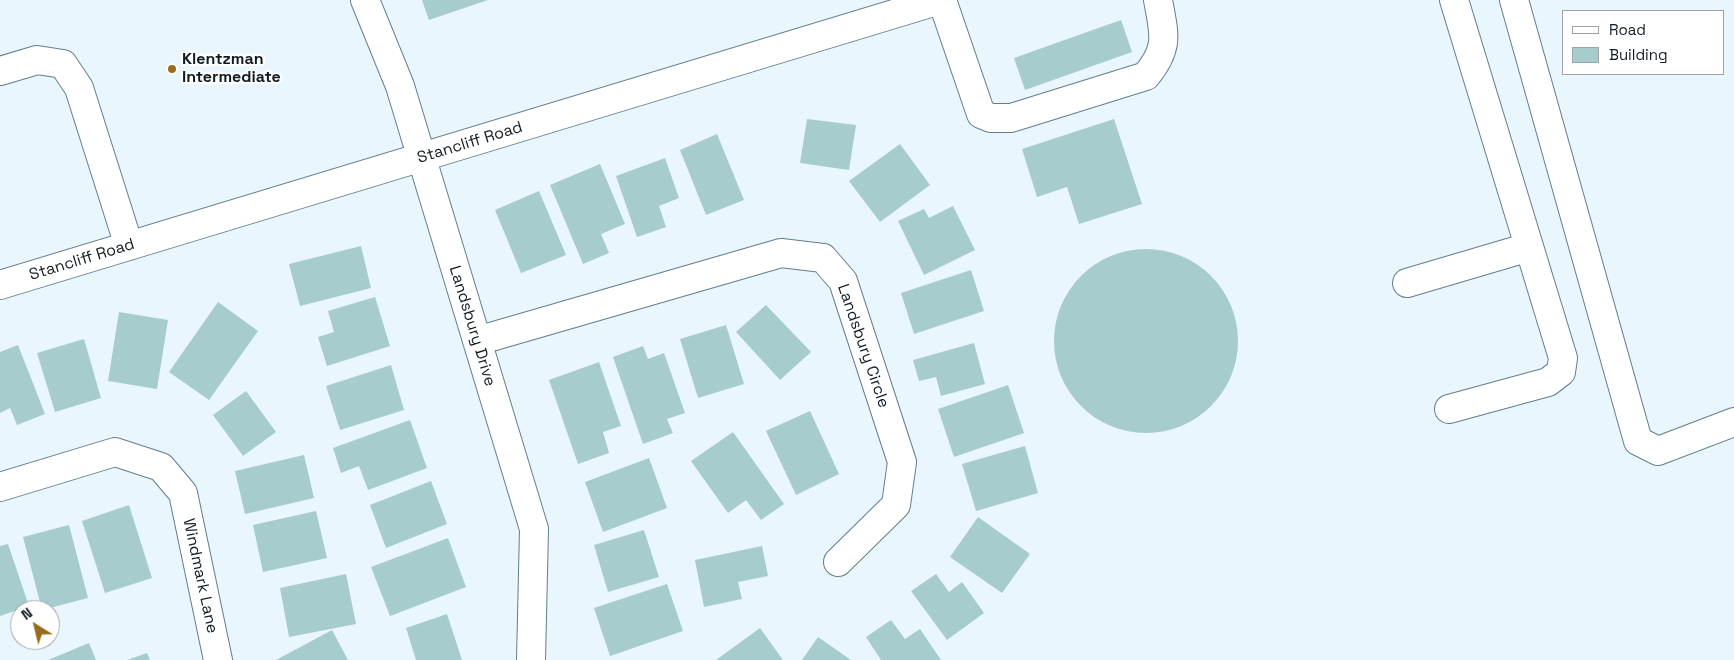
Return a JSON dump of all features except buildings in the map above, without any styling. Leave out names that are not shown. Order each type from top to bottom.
[{"type":"street","name":"Landsbury Drive","points":[[365,0],[400,86],[420,158],[534,529],[530,660]]},
{"type":"street","name":"Stancliff Road","points":[[0,285],[941,0]]},
{"type":"street","points":[[941,0],[981,114],[991,118],[1011,118],[1146,76],[1156,64],[1162,51],[1164,36],[1158,0]]},
{"type":"street","points":[[1449,409],[1548,382],[1561,372],[1563,358],[1454,0]]},
{"type":"street","points":[[1514,0],[1638,441],[1658,451],[1734,422]]},
{"type":"street","points":[[0,72],[37,60],[63,64],[79,88],[130,246]]},
{"type":"street","points":[[1407,283],[1529,247]]},
{"type":"street","name":"Landsbury Circle","points":[[477,341],[781,253],[823,258],[843,281],[902,462],[896,505],[838,562]]},
{"type":"street","name":"Windmark Lane","points":[[0,487],[115,452],[161,467],[183,492],[218,660]]},
{"type":"place","name":"Klentzman Intermediate","points":[[172,69]]}]
